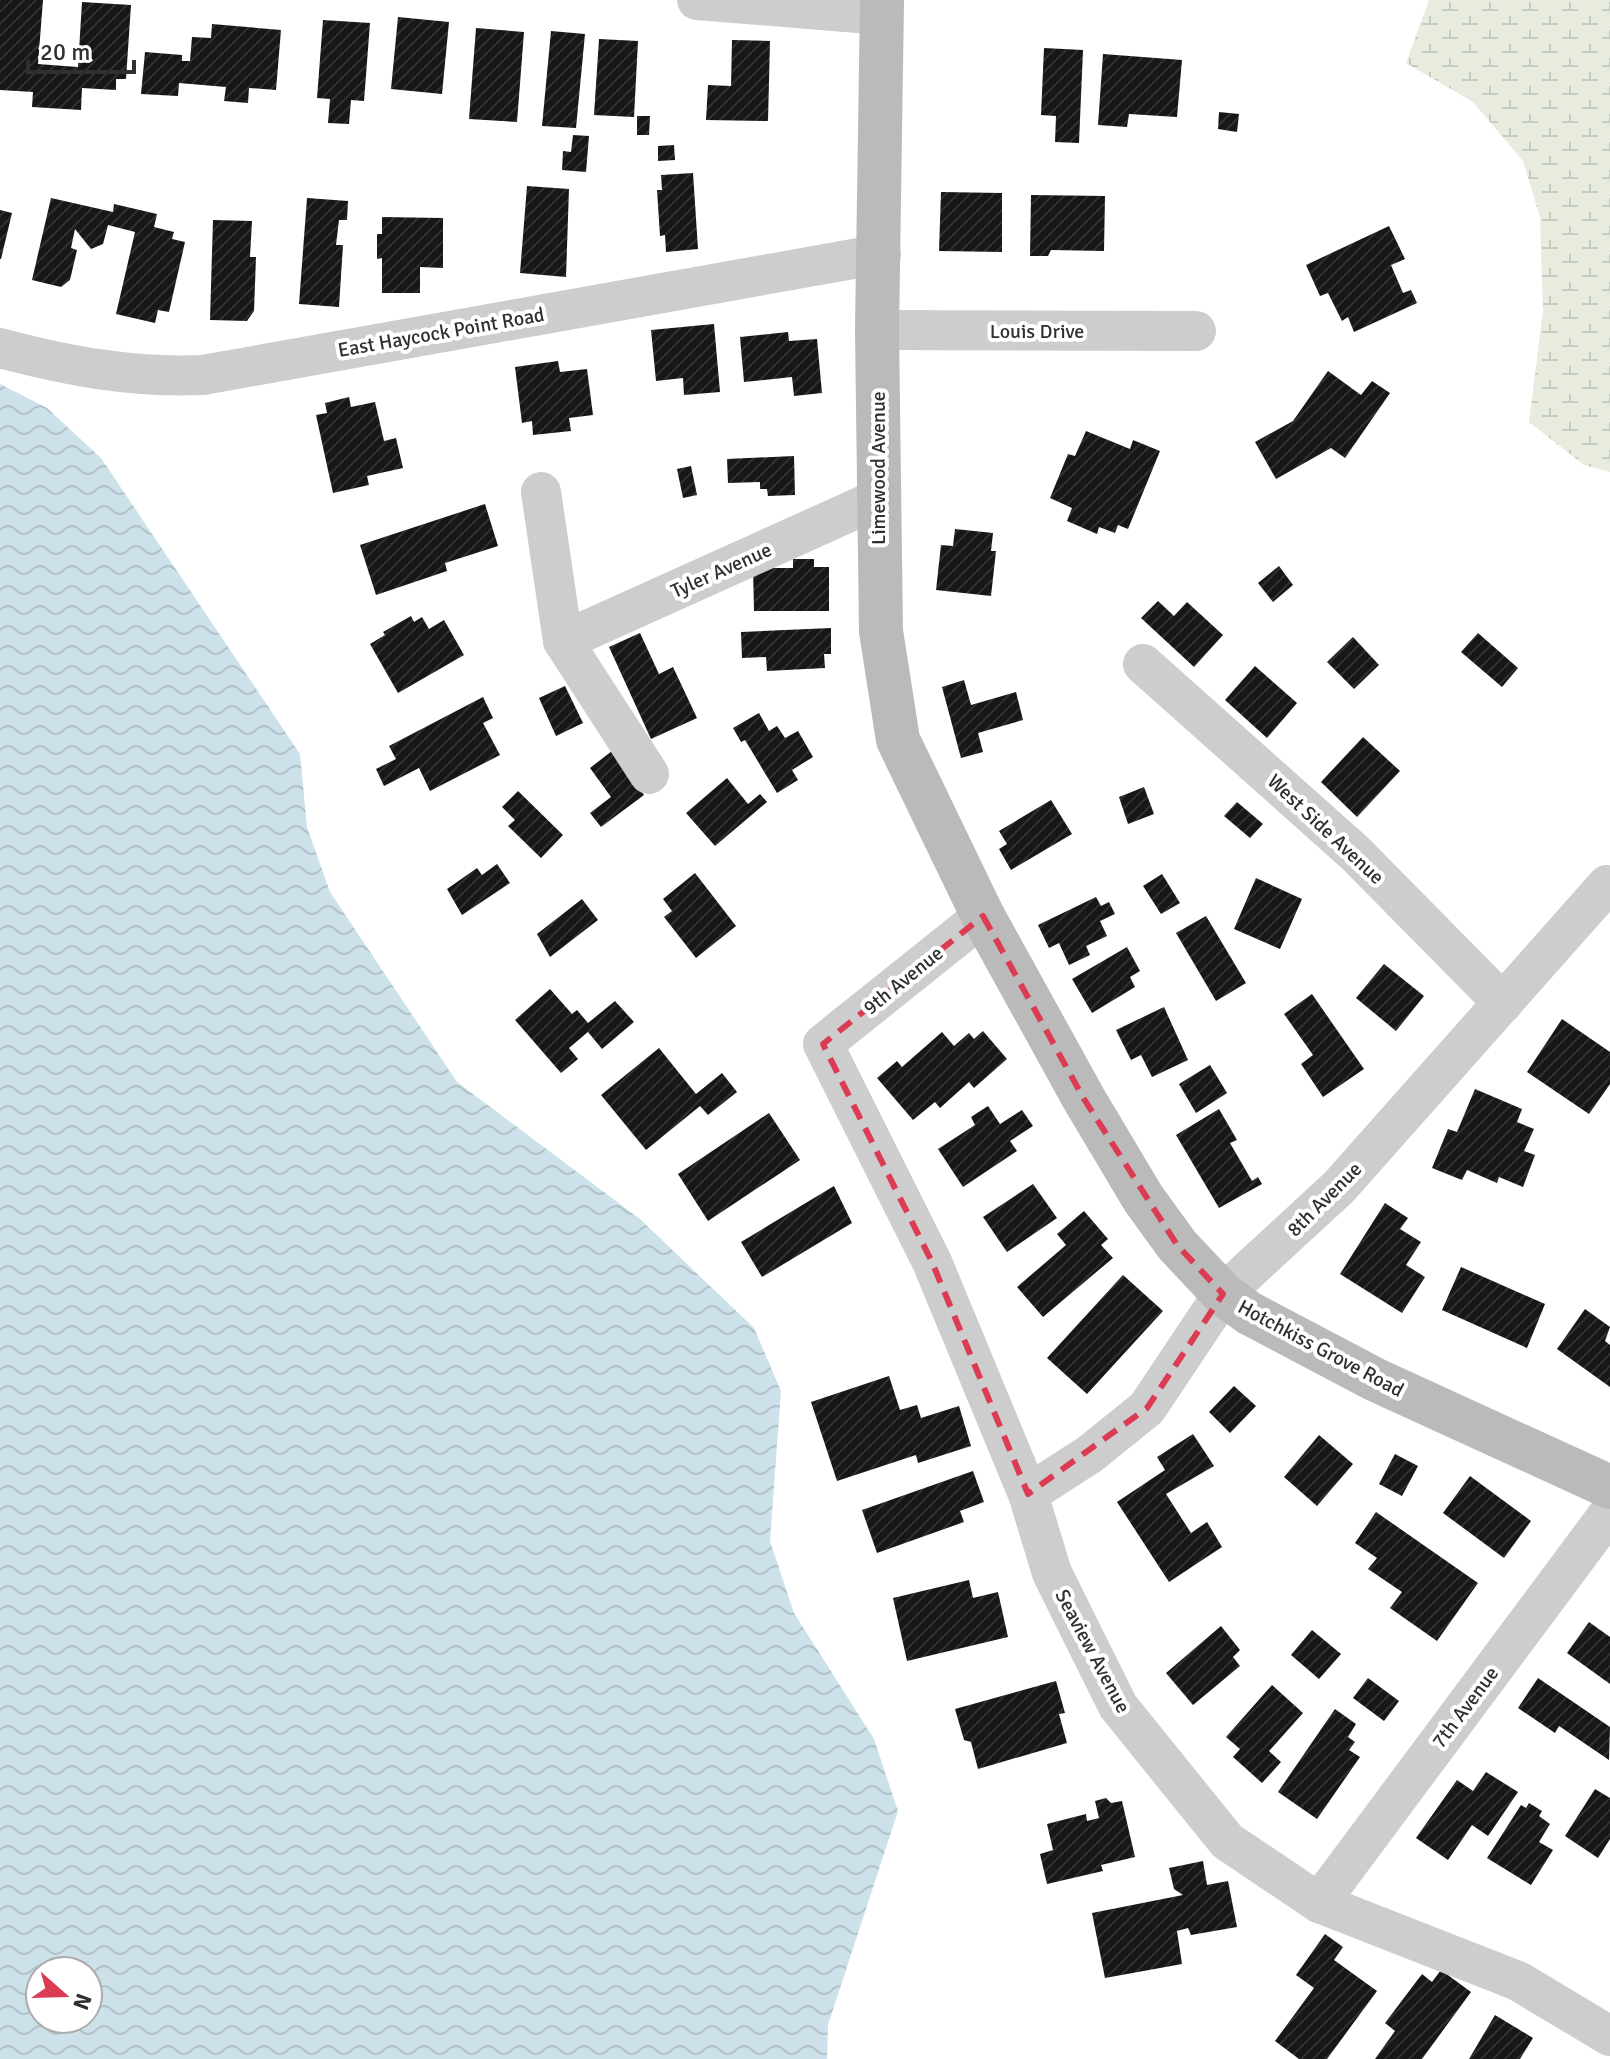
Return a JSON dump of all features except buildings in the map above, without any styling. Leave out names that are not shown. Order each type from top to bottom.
[{"type":"main road","name":"Limewood Avenue","points":[[882,7],[881,254],[877,330],[881,631],[898,740],[983,916]]},
{"type":"main road","name":"Hotchkiss Grove Road","points":[[983,916],[1084,1099],[1143,1198],[1177,1245],[1223,1294],[1249,1313],[1376,1380],[1610,1487]]},
{"type":"street","points":[[697,0],[882,7]]},
{"type":"street","name":"East Haycock Point Road","points":[[0,348],[98,371],[150,377],[203,375],[881,254]]},
{"type":"street","name":"Louis Drive","points":[[877,330],[1196,331]]},
{"type":"street","points":[[541,492],[563,641],[649,774]]},
{"type":"street","name":"Tyler Avenue","points":[[563,641],[878,499]]},
{"type":"street","name":"West Side Avenue","points":[[1143,664],[1355,853],[1503,1003]]},
{"type":"street","name":"8th Avenue","points":[[1028,1494],[1090,1454],[1147,1408],[1223,1294],[1339,1187],[1607,885]]},
{"type":"street","name":"9th Avenue","points":[[823,1044],[983,916]]},
{"type":"street","name":"Seaview Avenue","points":[[823,1044],[932,1262],[1028,1494],[1052,1573],[1118,1706],[1227,1841],[1319,1903],[1518,1981],[1610,2036]]},
{"type":"street","name":"7th Avenue","points":[[1319,1903],[1610,1512]]},
{"type":"highlighted area","points":[[983,916],[1084,1099],[1177,1245],[1223,1294],[1147,1408],[1028,1494],[932,1262],[823,1044]]},
{"type":"green space","points":[[1429,0],[1610,0],[1610,472],[1584,465],[1529,422],[1543,311],[1540,217],[1523,161],[1473,102],[1406,63]]},
{"type":"water","points":[[0,384],[47,408],[101,458],[300,754],[307,827],[330,892],[457,1082],[640,1219],[754,1328],[781,1391],[770,1541],[794,1613],[874,1739],[898,1811],[828,2025],[827,2059],[0,2059]]}]
